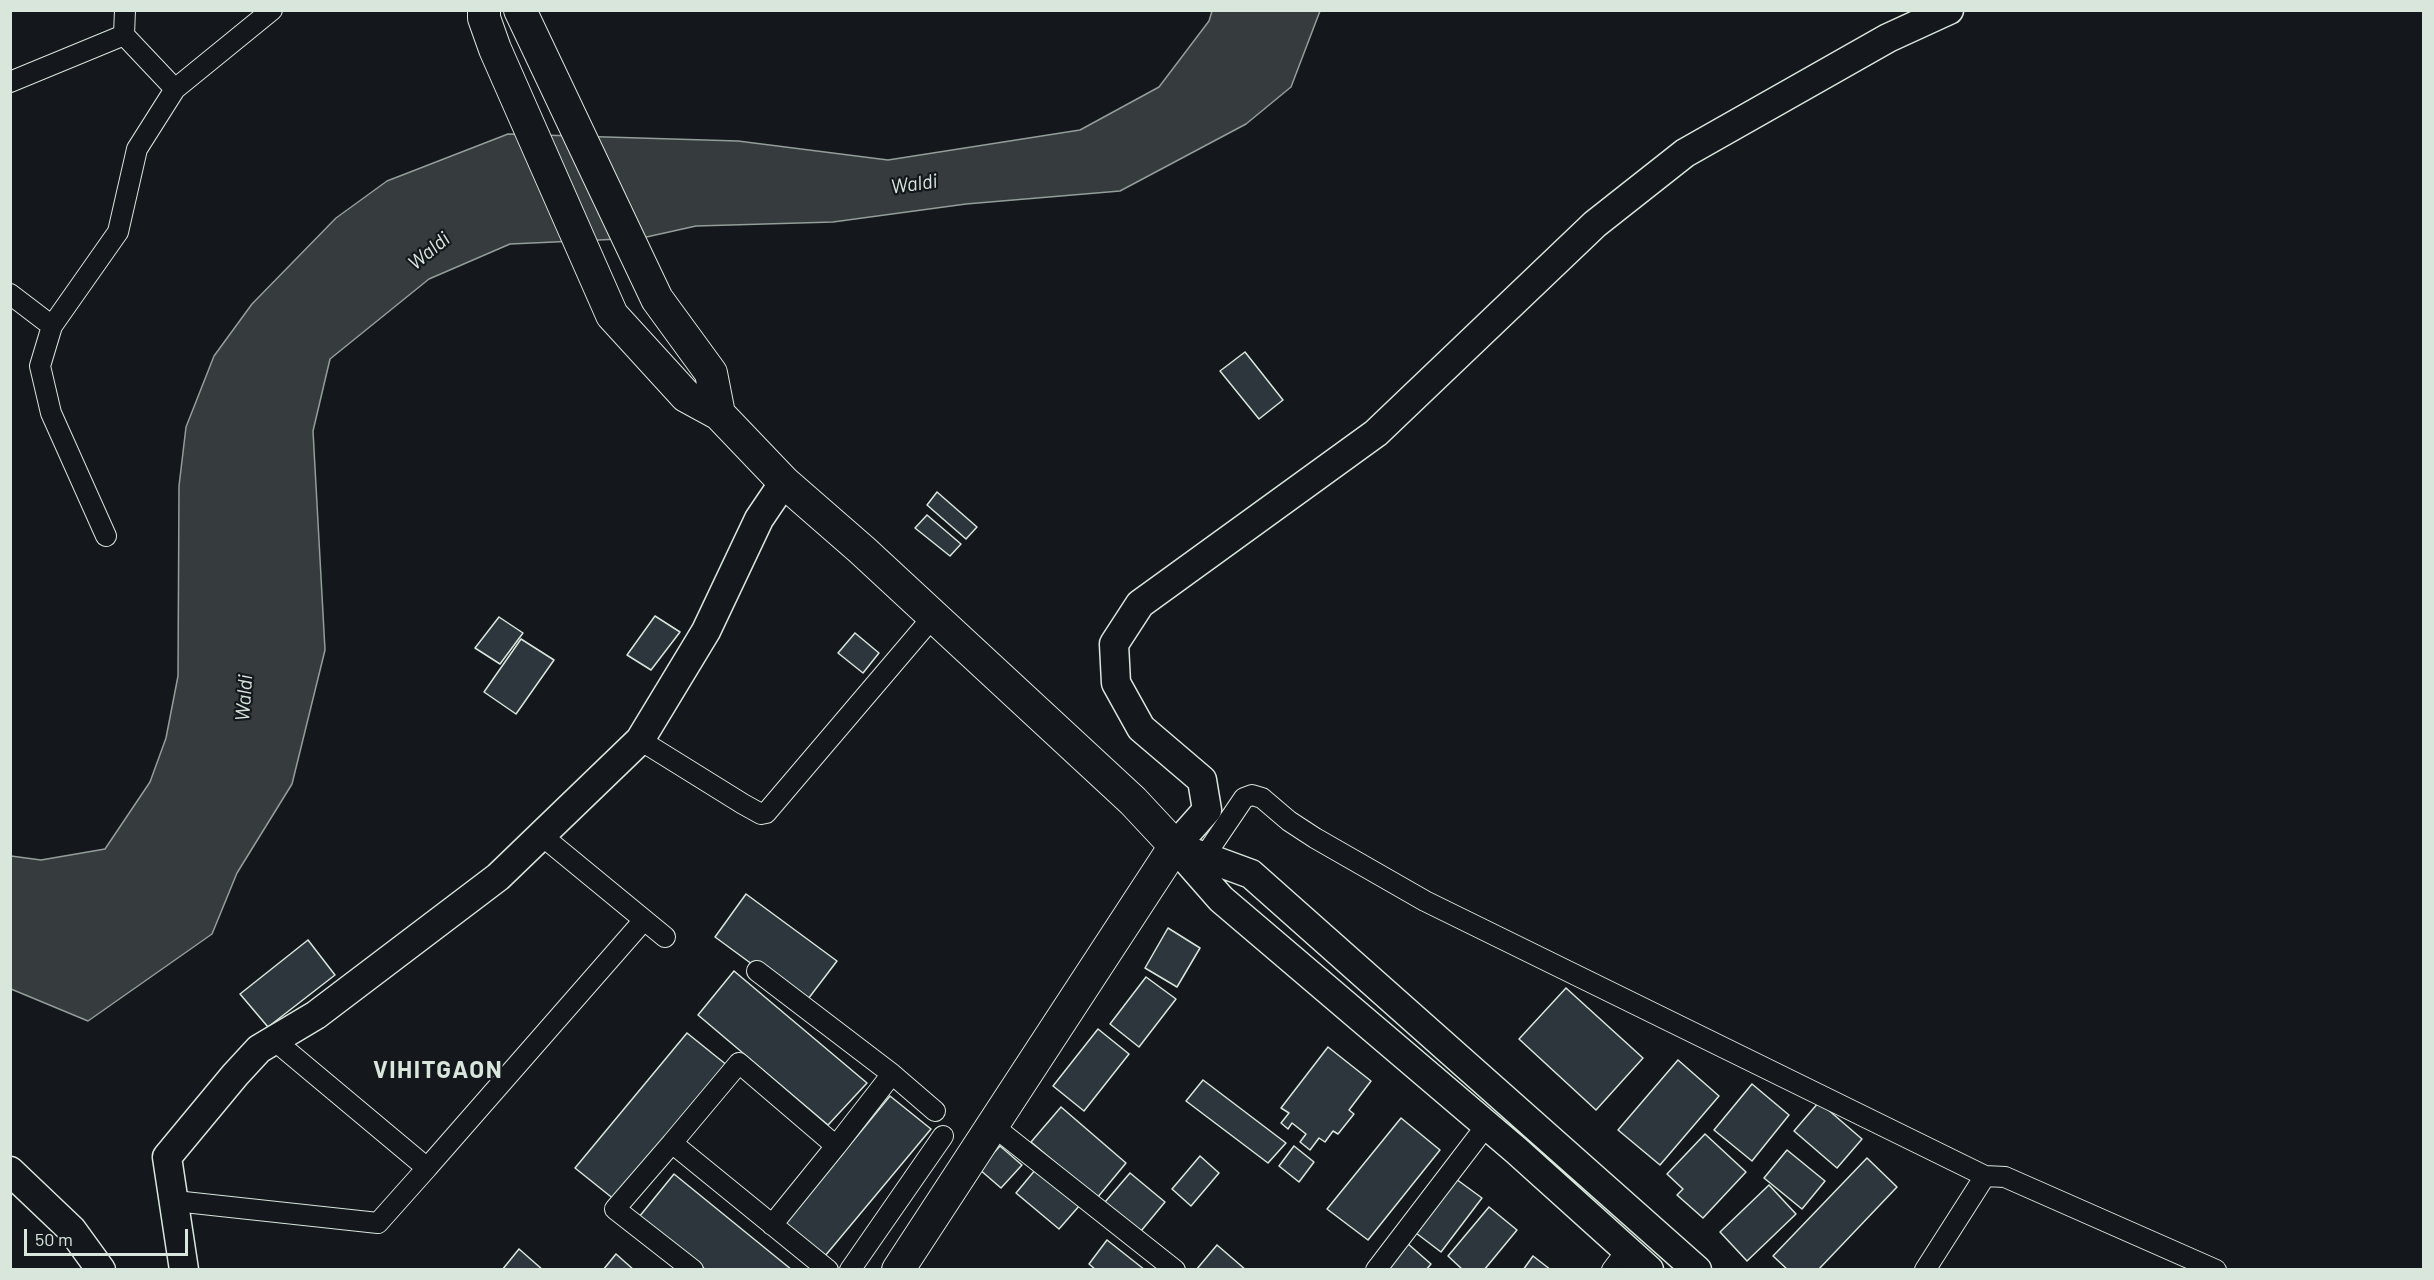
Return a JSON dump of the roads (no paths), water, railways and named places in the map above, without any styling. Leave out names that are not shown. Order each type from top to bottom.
[{"type":"main road","points":[[484,10],[484,18],[495,49],[612,315],[686,396],[718,414],[784,482],[862,550],[932,618],[1133,801],[1175,846],[898,1269]]},
{"type":"main road","points":[[520,10],[657,299],[711,373],[718,414]]},
{"type":"street","points":[[125,10],[124,35],[176,89]]},
{"type":"street","points":[[106,536],[51,413],[40,366],[52,326],[118,232],[137,149],[176,89],[272,10]]},
{"type":"street","points":[[1175,846],[1207,810],[1202,780],[1141,728],[1116,683],[1114,644],[1140,604],[1376,433],[1595,224],[1685,153],[1888,38],[1949,10]]},
{"type":"street","points":[[10,61],[18,78],[124,35]]},
{"type":"street","points":[[10,294],[52,326]]},
{"type":"street","points":[[184,1269],[167,1157],[259,1049],[316,1015],[498,877],[640,740],[706,631],[759,519],[784,482]]},
{"type":"street","points":[[640,740],[743,804],[761,814],[766,813],[932,618]]},
{"type":"street","points":[[1204,857],[1244,798],[1252,795],[1262,798],[1307,832],[1425,901],[1985,1176],[2005,1177],[2216,1269]]},
{"type":"street","points":[[541,835],[665,937]]},
{"type":"street","points":[[1175,846],[1251,874],[1697,1269]]},
{"type":"street","points":[[1175,846],[1221,899],[1486,1126],[1620,1260],[1649,1269]]},
{"type":"street","points":[[175,1201],[378,1223],[644,920]]},
{"type":"street","points":[[757,971],[892,1074],[935,1111]]},
{"type":"street","points":[[274,1040],[427,1168]]},
{"type":"street","points":[[693,1269],[615,1209],[739,1063],[836,1146]]},
{"type":"street","points":[[772,1225],[892,1074]]},
{"type":"street","points":[[992,1125],[1175,1269]]},
{"type":"street","points":[[1376,1269],[1486,1126]]},
{"type":"street","points":[[850,1269],[943,1136]]},
{"type":"street","points":[[672,1143],[828,1269]]},
{"type":"street","points":[[10,1171],[72,1230],[102,1269]]},
{"type":"street","points":[[1924,1269],[1985,1176]]},
{"type":"water","name":"Waldi","points":[[1212,11],[1320,11],[1291,87],[1246,124],[1120,191],[966,204],[833,222],[696,226],[642,238],[510,244],[429,279],[330,359],[313,431],[325,650],[292,784],[237,873],[212,934],[88,1021],[11,989],[11,856],[41,860],[105,849],[150,782],[166,738],[178,676],[179,486],[186,427],[214,356],[252,304],[336,218],[387,181],[508,134],[738,141],[888,160],[1080,130],[1159,87],[1209,21]]},
{"type":"district","name":"VIHITGAON","points":[[438,1070]]}]
